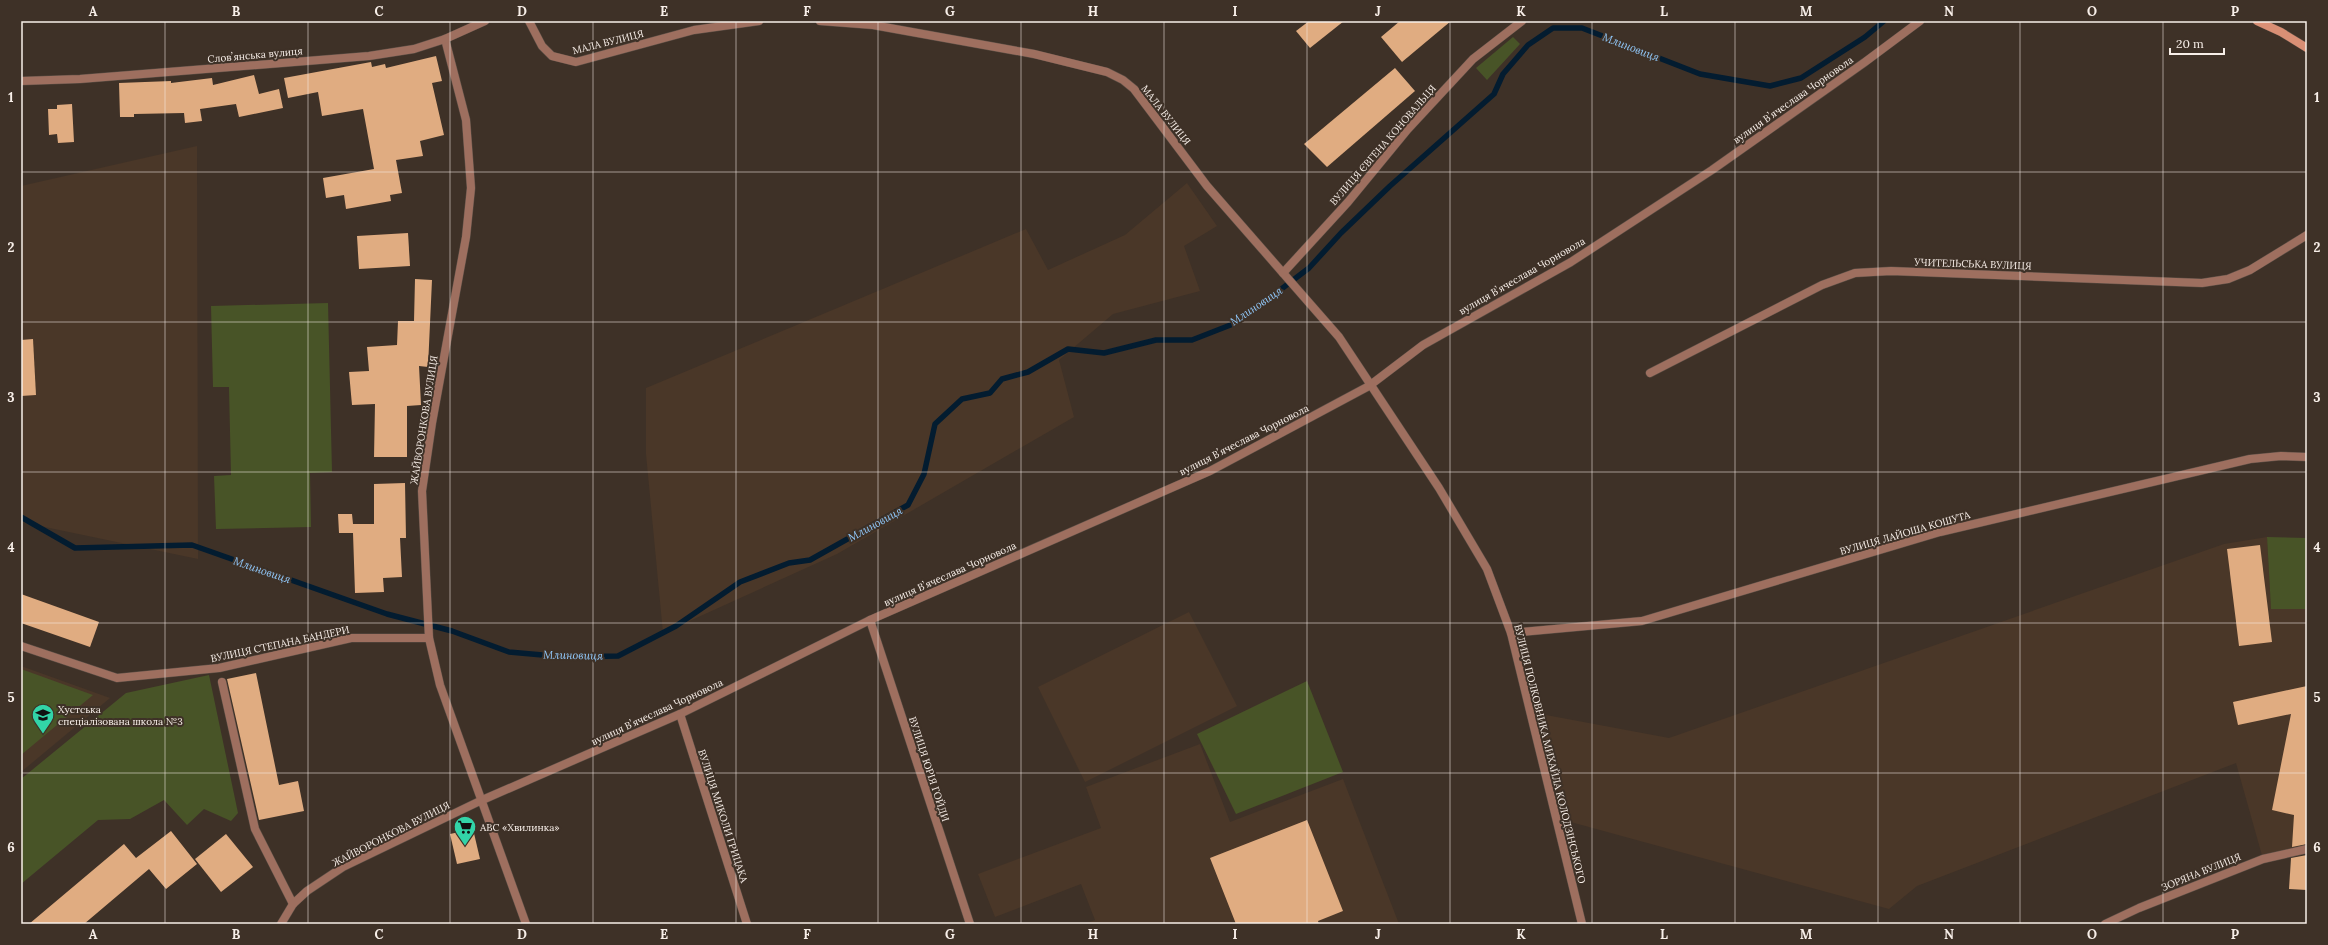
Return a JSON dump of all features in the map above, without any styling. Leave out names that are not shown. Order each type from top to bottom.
[{"type":"main road","points":[[2257,21],[2281,32],[2307,48]]},
{"type":"street","name":"Словʼянська вулиця","points":[[21,81],[80,79],[361,56],[414,48],[446,39],[485,21]]},
{"type":"street","name":"МАЛА ВУЛИЦЯ","points":[[529,21],[542,46],[552,56],[576,62],[694,30],[759,21]]},
{"type":"street","name":"МАЛА ВУЛИЦЯ","points":[[820,21],[873,24],[1034,54],[1107,72],[1123,80],[1134,89],[1207,186],[1339,337],[1369,386]]},
{"type":"street","name":"ВУЛИЦЯ ЄВГЕНА КОНОВАЛЬЦЯ","points":[[1283,273],[1348,202],[1408,129],[1474,59],[1522,21]]},
{"type":"street","name":"вулиця Вʼячеслава Чорновола","points":[[480,801],[680,714],[870,620],[1210,471],[1369,386],[1423,345],[1571,262],[1712,170],[1865,62],[1920,21]]},
{"type":"street","name":"ЖАЙВОРОНКОВА ВУЛИЦЯ","points":[[446,39],[466,120],[471,188],[466,237],[432,423],[422,491],[429,638],[440,684],[480,801],[499,846],[526,924]]},
{"type":"street","name":"УЧИТЕЛЬСЬКА ВУЛИЦЯ","points":[[1650,373],[1822,285],[1855,273],[1891,271],[2202,284],[2228,279],[2250,270],[2307,235]]},
{"type":"street","name":"ВУЛИЦЯ ПОЛКОВНИКА МИХАЙЛА КОЛОДЗІНСЬКОГО","points":[[1369,386],[1439,488],[1487,569],[1510,633],[1582,924]]},
{"type":"street","name":"ВУЛИЦЯ ЛАЙОША КОШУТА","points":[[1510,633],[1642,621],[1940,532],[2250,459],[2280,456],[2307,456]]},
{"type":"street","name":"ВУЛИЦЯ ЮРІЯ ГОЙДИ","points":[[870,620],[970,924]]},
{"type":"street","name":"ВУЛИЦЯ СТЕПАНА БАНДЕРИ","points":[[21,646],[117,678],[219,668],[350,638],[429,638]]},
{"type":"street","points":[[222,682],[255,829],[293,904]]},
{"type":"street","name":"ВУЛИЦЯ МИКОЛИ ГРИЦАКА","points":[[680,714],[747,924]]},
{"type":"street","name":"ЖАЙВОРОНКОВА ВУЛИЦЯ","points":[[281,924],[293,904],[307,891],[344,867],[480,801]]},
{"type":"street","name":"ЗОРЯНА ВУЛИЦЯ","points":[[2105,924],[2139,908],[2263,859],[2307,849]]},
{"type":"shaded area","points":[[197,146],[198,559],[21,522],[21,186]]},
{"type":"shaded area","points":[[1187,183],[1217,226],[1184,246],[1200,291],[1113,314],[1059,360],[1074,417],[837,554],[663,633],[646,454],[646,388],[1026,229],[1048,270],[1125,235]]},
{"type":"shaded area","points":[[2267,537],[2271,608],[2307,609],[2307,849],[2263,859],[2236,763],[1917,886],[1889,909],[1556,818],[1530,712],[1669,738],[2224,544]]},
{"type":"shaded area","points":[[1189,612],[1237,706],[1085,782],[1038,687]]},
{"type":"shaded area","name":"Хустська спеціалізована школа №3","points":[[21,666],[110,698],[21,772]]},
{"type":"shaded area","points":[[1200,744],[1230,822],[1343,779],[1399,924],[1084,924],[1095,920],[1081,884],[995,917],[978,874],[1101,828],[1086,787]]},
{"type":"green space","points":[[1513,37],[1520,44],[1487,80],[1476,68]]},
{"type":"green space","points":[[328,303],[332,472],[310,473],[311,527],[216,529],[214,476],[231,475],[229,387],[213,387],[211,306]]},
{"type":"green space","points":[[2267,537],[2307,538],[2307,609],[2271,609]]},
{"type":"green space","name":"Хустська спеціалізована школа №3","points":[[21,669],[93,695],[21,755]]},
{"type":"green space","points":[[209,675],[238,813],[231,821],[204,809],[187,825],[164,800],[130,819],[98,820],[21,884],[21,779],[126,693]]},
{"type":"green space","points":[[1307,681],[1343,772],[1236,814],[1197,734]]},
{"type":"building","points":[[1309,21],[1344,21],[1310,48],[1296,31]]},
{"type":"building","points":[[1400,21],[1451,21],[1402,62],[1381,37]]},
{"type":"building","points":[[436,56],[442,81],[432,83],[444,135],[420,141],[423,156],[396,160],[402,193],[390,195],[391,201],[346,209],[344,195],[326,198],[323,178],[374,169],[363,109],[322,116],[318,92],[288,98],[284,78],[371,62],[372,67],[385,64],[386,68]]},
{"type":"building","points":[[1395,68],[1415,91],[1327,167],[1304,144]]},
{"type":"building","points":[[254,75],[259,94],[279,89],[283,108],[239,117],[236,104],[200,109],[202,121],[185,123],[184,113],[134,114],[134,117],[120,117],[119,83],[171,81],[171,83],[212,78],[213,85]]},
{"type":"building","points":[[72,104],[74,142],[58,143],[57,134],[49,135],[48,109],[57,109],[57,105]]},
{"type":"building","points":[[408,233],[410,266],[359,269],[357,236]]},
{"type":"building","points":[[415,279],[432,280],[428,367],[419,366],[421,405],[407,406],[407,457],[374,457],[375,404],[352,405],[349,372],[369,371],[367,347],[397,345],[398,321],[414,321]]},
{"type":"building","points":[[33,339],[36,395],[21,396],[21,340]]},
{"type":"building","points":[[405,483],[406,538],[400,538],[402,577],[383,578],[384,592],[355,593],[353,533],[339,533],[338,514],[352,514],[353,524],[374,524],[374,484]]},
{"type":"building","points":[[2260,545],[2272,642],[2239,646],[2227,549]]},
{"type":"building","points":[[21,594],[99,622],[90,647],[21,623]]},
{"type":"building","points":[[256,673],[279,785],[298,781],[304,811],[259,820],[227,679]]},
{"type":"building","points":[[2307,686],[2307,844],[2292,847],[2294,815],[2272,810],[2291,714],[2238,725],[2233,702]]},
{"type":"building","points":[[1307,820],[1343,911],[1318,921],[1319,924],[1236,924],[1210,858]]},
{"type":"building","name":"АВС «Хвилинка»","points":[[473,829],[480,859],[457,864],[450,834]]},
{"type":"building","points":[[171,831],[197,864],[166,889],[149,869],[84,924],[29,924],[124,844],[136,858]]},
{"type":"building","points":[[226,834],[253,867],[221,892],[195,859]]},
{"type":"building","points":[[2307,855],[2307,890],[2289,889],[2291,858]]},
{"type":"waterway","name":"Млиновиця","points":[[21,517],[75,548],[192,545],[387,614],[452,631],[509,652],[565,657],[618,656],[676,626],[740,582],[789,563],[810,560],[908,505],[924,474],[935,424],[962,399],[990,393],[1002,379],[1028,372],[1068,349],[1104,353],[1156,340],[1192,340],[1233,324],[1309,268],[1341,233],[1390,186],[1494,94],[1503,74],[1528,45],[1553,28],[1582,28],[1700,74],[1770,86],[1801,78],[1865,37],[1884,21]]},
{"type":"place","name":"Хустська спеціалізована школа №3","points":[[43,734]]},
{"type":"place","name":"АВС «Хвилинка»","points":[[465,846]]}]
